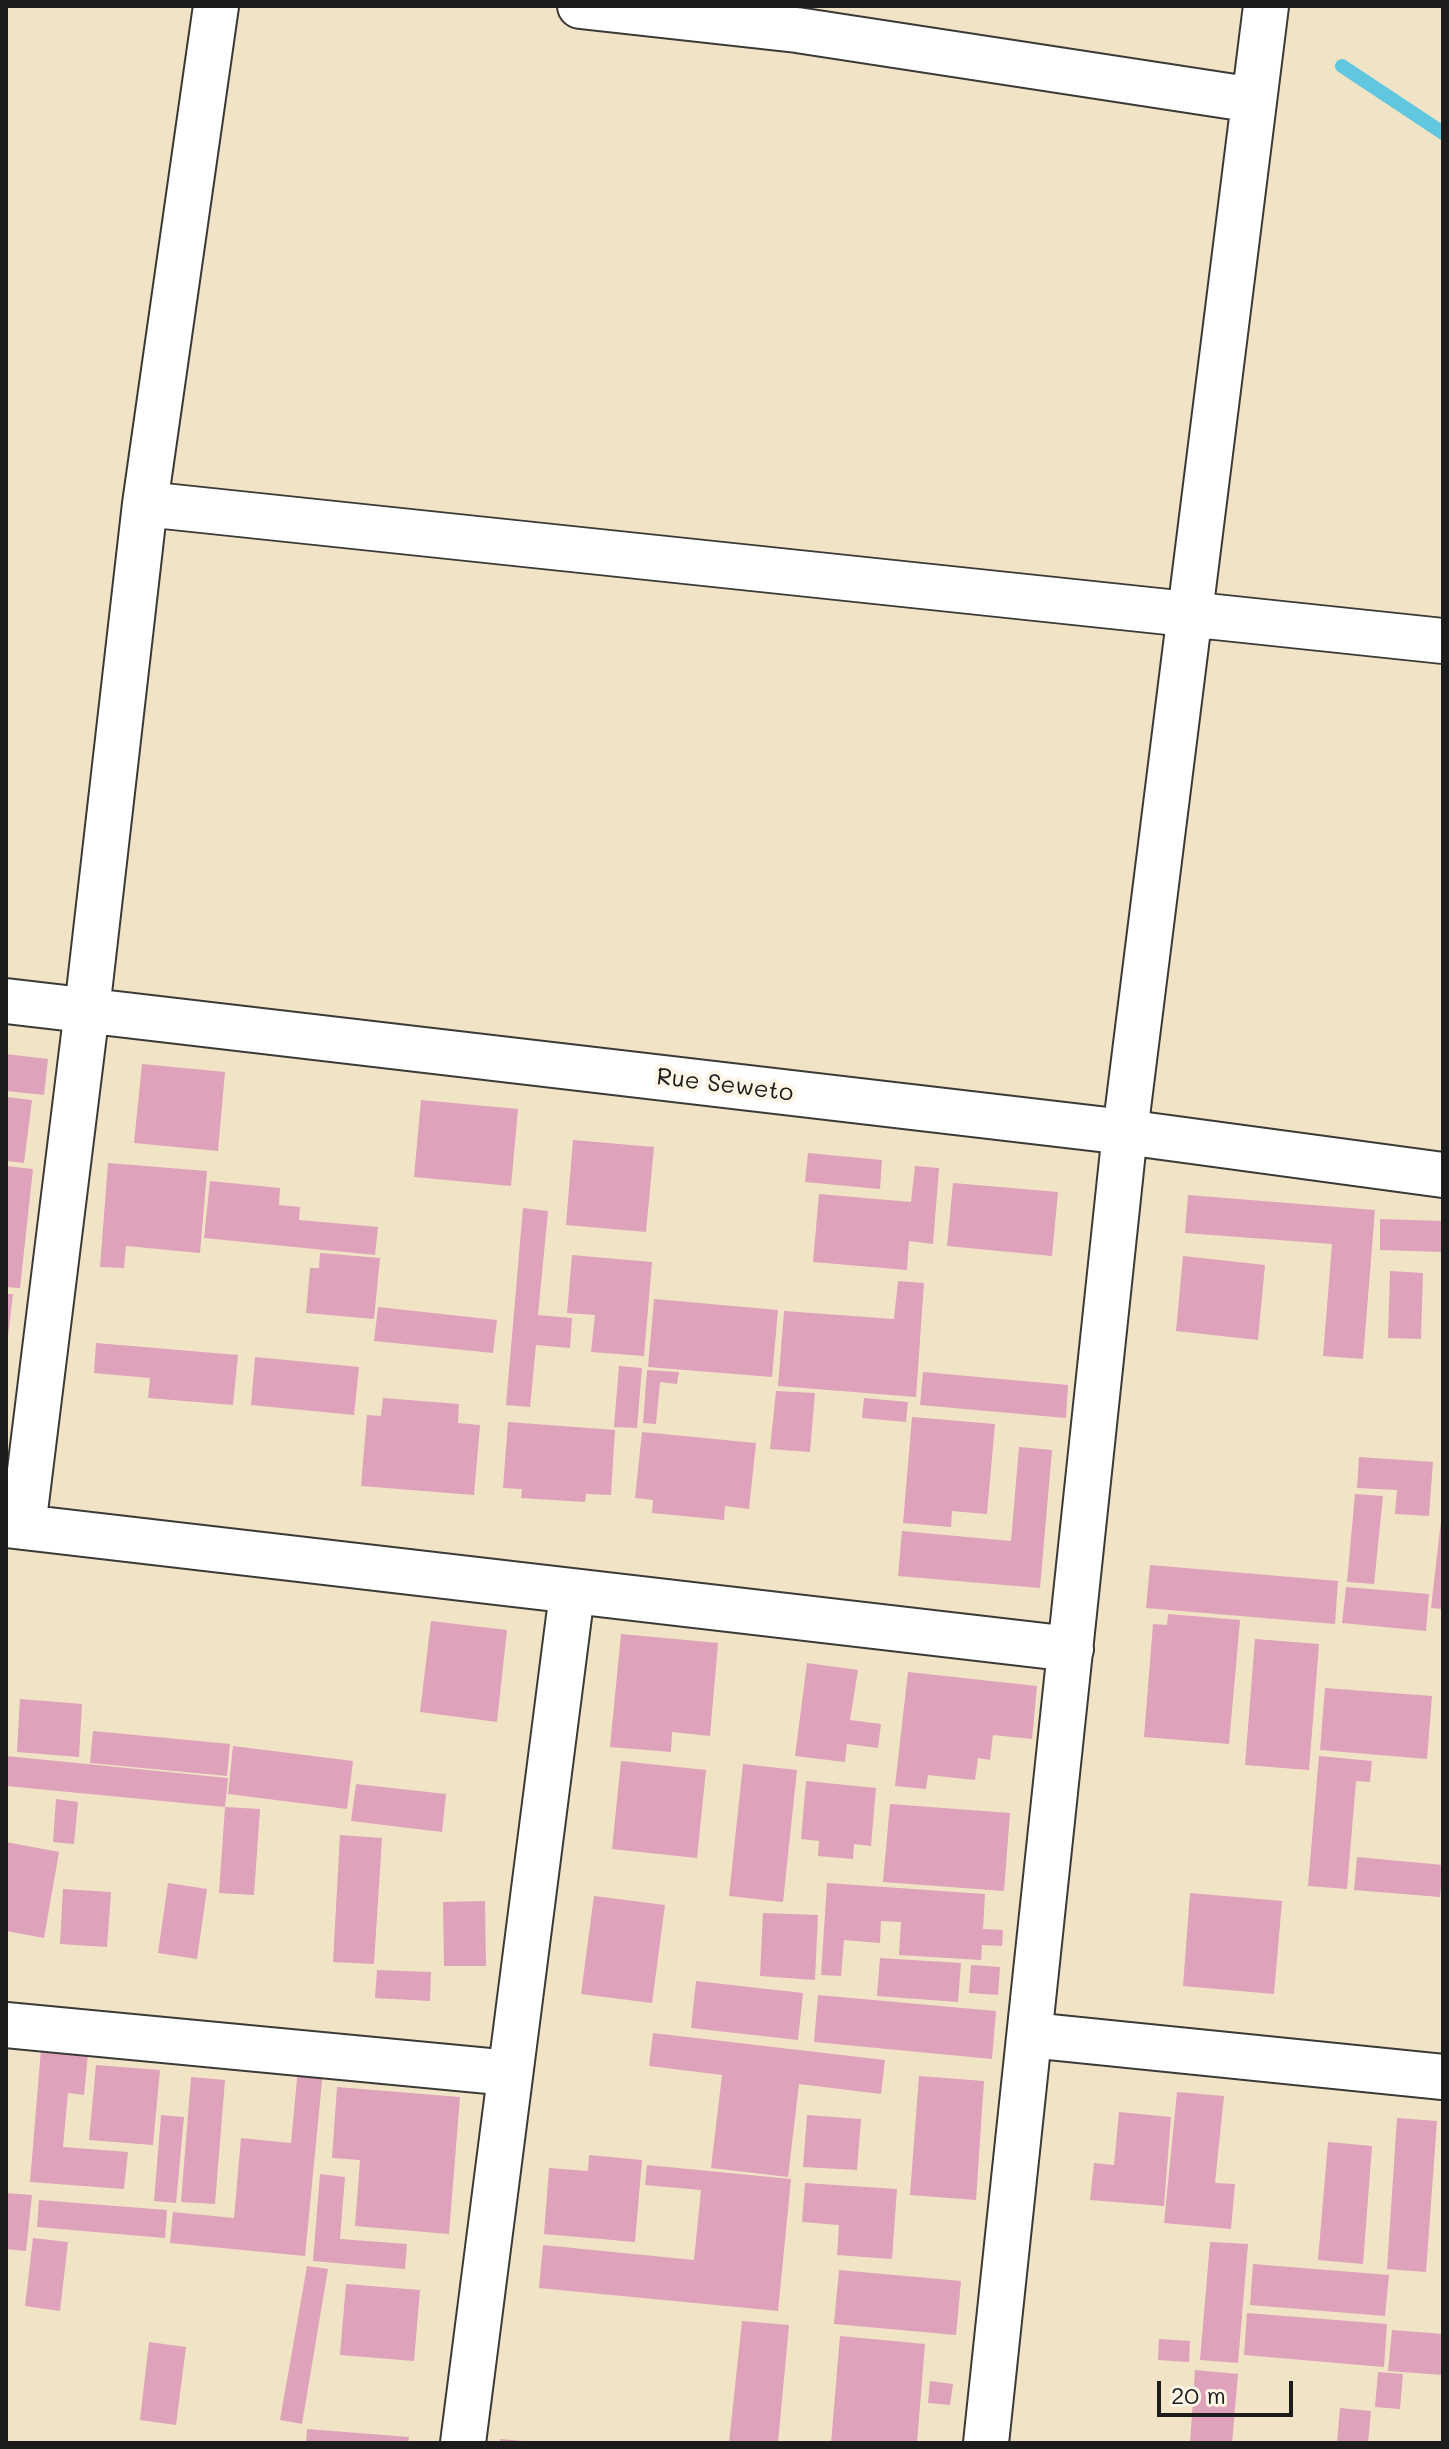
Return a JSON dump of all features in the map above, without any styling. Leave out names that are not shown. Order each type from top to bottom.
[{"type":"street","points":[[216,6],[145,504],[87,1010],[15,1526],[1071,1649]]},
{"type":"street","points":[[580,6],[797,18],[1254,100]]},
{"type":"street","points":[[986,2443],[1125,1132],[1266,6]]},
{"type":"street","points":[[145,504],[1443,641]]},
{"type":"street","name":"Rue Seweto","points":[[6,1001],[1125,1132],[1443,1175]]},
{"type":"street","points":[[463,2443],[572,1593]]},
{"type":"street","points":[[6,2025],[510,2073]]},
{"type":"street","points":[[1030,2035],[1443,2077]]},
{"type":"building","points":[[6,1054],[48,1059],[44,1095],[6,1091]]},
{"type":"building","points":[[142,1064],[225,1072],[218,1151],[134,1143]]},
{"type":"building","points":[[6,1097],[32,1100],[24,1163],[6,1161]]},
{"type":"building","points":[[421,1100],[518,1109],[511,1186],[414,1177]]},
{"type":"building","points":[[573,1140],[654,1147],[646,1232],[566,1225]]},
{"type":"building","points":[[808,1153],[882,1160],[880,1189],[805,1182]]},
{"type":"building","points":[[108,1163],[207,1171],[200,1253],[126,1246],[124,1268],[100,1267]]},
{"type":"building","points":[[6,1166],[33,1169],[20,1288],[6,1287]]},
{"type":"building","points":[[915,1166],[939,1168],[933,1244],[909,1241],[907,1270],[813,1262],[819,1194],[911,1202]]},
{"type":"building","points":[[210,1181],[280,1188],[279,1205],[300,1207],[299,1220],[378,1227],[375,1255],[204,1238]]},
{"type":"building","points":[[953,1183],[1058,1192],[1052,1256],[947,1246]]},
{"type":"building","points":[[1188,1195],[1375,1210],[1363,1359],[1323,1356],[1332,1244],[1185,1233]]},
{"type":"building","points":[[523,1208],[548,1211],[538,1315],[572,1318],[570,1348],[536,1345],[530,1407],[506,1405]]},
{"type":"building","points":[[1380,1219],[1443,1221],[1443,1252],[1380,1250]]},
{"type":"building","points":[[320,1253],[380,1258],[374,1319],[306,1313],[310,1268],[319,1268]]},
{"type":"building","points":[[572,1255],[652,1262],[644,1356],[591,1352],[595,1315],[567,1313]]},
{"type":"building","points":[[1183,1256],[1265,1265],[1258,1340],[1176,1331]]},
{"type":"building","points":[[1390,1271],[1423,1273],[1421,1339],[1388,1338]]},
{"type":"building","points":[[898,1281],[924,1283],[916,1397],[778,1386],[784,1311],[894,1319]]},
{"type":"building","points":[[6,1294],[13,1294],[8,1336],[6,1336]]},
{"type":"building","points":[[654,1299],[778,1310],[772,1377],[648,1367]]},
{"type":"building","points":[[378,1307],[497,1320],[493,1353],[374,1341]]},
{"type":"building","points":[[96,1343],[238,1355],[233,1405],[148,1398],[150,1378],[94,1373]]},
{"type":"building","points":[[255,1357],[359,1367],[354,1415],[251,1405]]},
{"type":"building","points":[[619,1366],[642,1368],[637,1428],[614,1427]]},
{"type":"building","points":[[647,1370],[679,1372],[677,1384],[660,1382],[656,1424],[643,1423]]},
{"type":"building","points":[[923,1372],[1068,1385],[1066,1418],[920,1405]]},
{"type":"building","points":[[776,1391],[815,1393],[810,1452],[770,1449]]},
{"type":"building","points":[[383,1398],[459,1404],[458,1423],[480,1425],[474,1495],[361,1486],[367,1415],[381,1416]]},
{"type":"building","points":[[864,1398],[908,1402],[906,1422],[862,1418]]},
{"type":"building","points":[[912,1417],[995,1424],[987,1514],[952,1511],[951,1527],[903,1523]]},
{"type":"building","points":[[508,1422],[615,1430],[611,1495],[586,1494],[585,1502],[521,1498],[522,1489],[503,1488]]},
{"type":"building","points":[[642,1432],[756,1443],[749,1509],[725,1506],[724,1520],[652,1513],[653,1500],[635,1498]]},
{"type":"building","points":[[1019,1447],[1052,1450],[1040,1588],[898,1576],[902,1531],[1011,1541]]},
{"type":"building","points":[[1359,1457],[1433,1462],[1429,1516],[1395,1514],[1397,1490],[1357,1488]]},
{"type":"building","points":[[1355,1494],[1383,1496],[1374,1584],[1347,1582]]},
{"type":"building","points":[[1443,1521],[1443,1609],[1431,1608]]},
{"type":"building","points":[[1150,1565],[1338,1581],[1335,1624],[1146,1608]]},
{"type":"building","points":[[1346,1587],[1429,1594],[1426,1631],[1342,1623]]},
{"type":"building","points":[[1168,1614],[1240,1620],[1229,1744],[1144,1737],[1153,1624],[1167,1625]]},
{"type":"building","points":[[431,1621],[507,1630],[497,1722],[420,1712]]},
{"type":"building","points":[[621,1634],[718,1643],[710,1736],[672,1732],[671,1752],[610,1747]]},
{"type":"building","points":[[1255,1639],[1319,1644],[1309,1770],[1245,1765]]},
{"type":"building","points":[[807,1663],[858,1670],[850,1720],[881,1724],[878,1748],[847,1744],[845,1762],[795,1756]]},
{"type":"building","points":[[908,1672],[1037,1686],[1032,1739],[993,1735],[990,1760],[978,1758],[975,1780],[928,1775],[926,1789],[895,1786]]},
{"type":"building","points":[[1325,1688],[1432,1696],[1427,1759],[1320,1750]]},
{"type":"building","points":[[20,1699],[82,1704],[79,1757],[17,1752]]},
{"type":"building","points":[[93,1731],[230,1744],[227,1776],[90,1763]]},
{"type":"building","points":[[233,1746],[353,1761],[347,1809],[228,1794]]},
{"type":"building","points":[[6,1756],[228,1778],[225,1807],[6,1786]]},
{"type":"building","points":[[1319,1756],[1372,1761],[1370,1782],[1356,1781],[1347,1889],[1308,1886]]},
{"type":"building","points":[[621,1761],[706,1770],[697,1858],[612,1849]]},
{"type":"building","points":[[743,1764],[797,1770],[783,1902],[729,1896]]},
{"type":"building","points":[[806,1781],[876,1788],[871,1846],[854,1844],[853,1859],[818,1856],[819,1841],[801,1839]]},
{"type":"building","points":[[356,1784],[446,1794],[442,1832],[351,1821]]},
{"type":"building","points":[[56,1799],[78,1802],[74,1844],[53,1842]]},
{"type":"building","points":[[890,1804],[1010,1813],[1004,1891],[883,1882]]},
{"type":"building","points":[[225,1807],[260,1809],[254,1895],[219,1893]]},
{"type":"building","points":[[340,1835],[382,1838],[374,1964],[333,1962]]},
{"type":"building","points":[[6,1842],[59,1852],[44,1938],[6,1931]]},
{"type":"building","points":[[1357,1857],[1443,1865],[1440,1897],[1354,1890]]},
{"type":"building","points":[[168,1883],[207,1889],[197,1959],[158,1953]]},
{"type":"building","points":[[827,1883],[985,1894],[983,1929],[1003,1930],[1002,1946],[982,1945],[981,1960],[899,1955],[901,1922],[881,1921],[880,1943],[844,1940],[841,1976],[821,1975]]},
{"type":"building","points":[[63,1889],[111,1892],[107,1947],[60,1944]]},
{"type":"building","points":[[1190,1893],[1282,1901],[1274,1994],[1183,1986]]},
{"type":"building","points":[[594,1896],[665,1905],[652,2003],[581,1994]]},
{"type":"building","points":[[485,1901],[486,1966],[444,1966],[443,1902]]},
{"type":"building","points":[[763,1913],[818,1915],[815,1980],[760,1976]]},
{"type":"building","points":[[880,1958],[961,1963],[958,2002],[877,1996]]},
{"type":"building","points":[[971,1965],[1000,1967],[998,1995],[969,1993]]},
{"type":"building","points":[[377,1970],[431,1972],[430,2001],[375,1998]]},
{"type":"building","points":[[696,1981],[803,1993],[798,2040],[691,2028]]},
{"type":"building","points":[[818,1995],[996,2011],[992,2059],[814,2042]]},
{"type":"building","points":[[653,2033],[885,2060],[881,2094],[799,2084],[788,2177],[711,2168],[722,2075],[649,2066]]},
{"type":"building","points":[[41,2049],[88,2054],[84,2095],[68,2093],[63,2147],[128,2152],[124,2189],[30,2182]]},
{"type":"building","points":[[96,2065],[160,2070],[153,2145],[89,2140]]},
{"type":"building","points":[[298,2068],[323,2071],[305,2256],[170,2243],[173,2212],[234,2218],[241,2138],[291,2143]]},
{"type":"building","points":[[919,2076],[984,2081],[976,2200],[910,2195]]},
{"type":"building","points":[[191,2077],[225,2080],[215,2204],[181,2202]]},
{"type":"building","points":[[337,2087],[460,2097],[449,2234],[355,2226],[360,2160],[332,2158]]},
{"type":"building","points":[[1177,2092],[1224,2096],[1215,2183],[1235,2184],[1231,2229],[1164,2223]]},
{"type":"building","points":[[1119,2112],[1171,2117],[1164,2206],[1090,2200],[1094,2163],[1114,2165]]},
{"type":"building","points":[[161,2115],[184,2117],[176,2203],[154,2201]]},
{"type":"building","points":[[807,2115],[861,2119],[857,2170],[803,2167]]},
{"type":"building","points":[[1397,2118],[1437,2121],[1426,2272],[1387,2269]]},
{"type":"building","points":[[1328,2142],[1372,2146],[1363,2264],[1318,2260]]},
{"type":"building","points":[[589,2155],[642,2160],[635,2242],[544,2234],[549,2168],[588,2171]]},
{"type":"building","points":[[647,2165],[791,2179],[778,2311],[539,2288],[543,2245],[694,2260],[701,2190],[645,2185]]},
{"type":"building","points":[[320,2174],[345,2177],[340,2239],[407,2244],[405,2269],[313,2261]]},
{"type":"building","points":[[805,2183],[897,2189],[892,2259],[837,2255],[839,2225],[802,2222]]},
{"type":"building","points":[[6,2193],[32,2195],[26,2251],[6,2249]]},
{"type":"building","points":[[39,2200],[167,2210],[165,2238],[37,2227]]},
{"type":"building","points":[[33,2238],[68,2242],[60,2311],[25,2306]]},
{"type":"building","points":[[1210,2242],[1248,2244],[1238,2363],[1200,2360]]},
{"type":"building","points":[[1253,2264],[1389,2275],[1385,2316],[1250,2305]]},
{"type":"building","points":[[307,2266],[328,2269],[302,2424],[280,2420]]},
{"type":"building","points":[[839,2270],[961,2281],[956,2335],[834,2324]]},
{"type":"building","points":[[346,2284],[420,2290],[414,2361],[340,2355]]},
{"type":"building","points":[[1247,2313],[1387,2324],[1384,2367],[1244,2355]]},
{"type":"building","points":[[742,2321],[789,2325],[778,2443],[729,2443]]},
{"type":"building","points":[[1392,2330],[1443,2334],[1443,2375],[1388,2371]]},
{"type":"building","points":[[840,2336],[925,2344],[917,2443],[831,2443]]},
{"type":"building","points":[[1159,2339],[1190,2341],[1189,2362],[1158,2360]]},
{"type":"building","points":[[149,2342],[186,2347],[176,2425],[140,2420]]},
{"type":"building","points":[[1195,2370],[1238,2374],[1232,2443],[1190,2443]]},
{"type":"building","points":[[1378,2372],[1403,2374],[1400,2409],[1375,2407]]},
{"type":"building","points":[[930,2381],[953,2384],[950,2405],[928,2403]]},
{"type":"building","points":[[1340,2408],[1371,2411],[1368,2443],[1337,2443]]},
{"type":"building","points":[[307,2429],[409,2437],[408,2443],[306,2443]]},
{"type":"building","points":[[500,2439],[523,2441],[523,2443],[500,2443]]},
{"type":"waterway","points":[[1342,66],[1443,133]]}]
